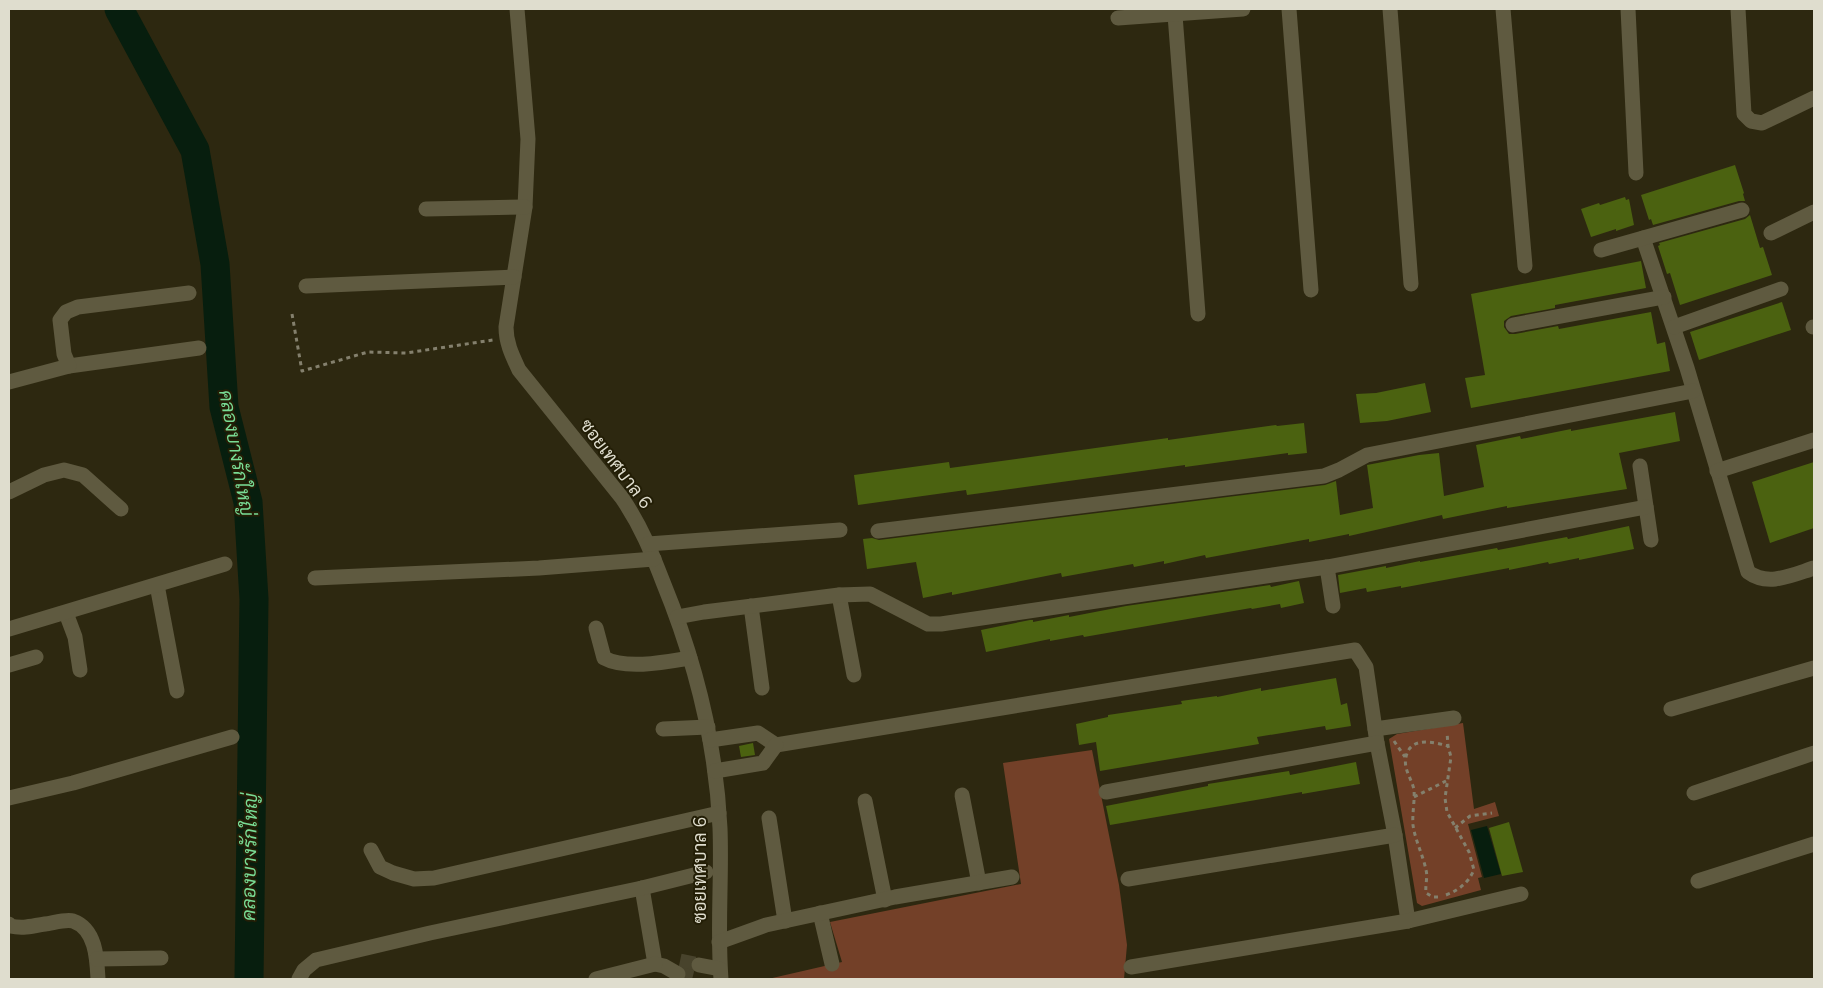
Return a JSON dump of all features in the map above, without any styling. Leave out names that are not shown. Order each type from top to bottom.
[{"type":"street","name":"ซอยเทศบาล 6","points":[[517,9],[528,139],[525,207],[506,326],[506,338],[519,370],[622,498],[637,520],[677,617],[690,658],[709,734],[715,772],[720,845],[720,974]]},
{"type":"street","points":[[1118,18],[1243,9]]},
{"type":"street","points":[[1289,9],[1311,290]]},
{"type":"street","points":[[1390,9],[1411,284]]},
{"type":"street","points":[[1503,9],[1525,266]]},
{"type":"street","points":[[1628,9],[1636,173]]},
{"type":"street","points":[[1738,9],[1744,114],[1751,121],[1762,122],[1814,98]]},
{"type":"street","points":[[1169,13],[1198,314]]},
{"type":"street","points":[[426,209],[525,207]]},
{"type":"street","points":[[1601,250],[1742,210]]},
{"type":"street","points":[[1771,233],[1814,212]]},
{"type":"street","points":[[1643,238],[1674,327],[1748,572],[1756,578],[1768,580],[1783,578],[1814,568]]},
{"type":"street","points":[[306,286],[514,277]]},
{"type":"street","points":[[1674,327],[1781,289]]},
{"type":"street","points":[[69,366],[64,354],[60,320],[66,312],[78,307],[189,292]]},
{"type":"street","points":[[1513,326],[1664,297]]},
{"type":"street","points":[[9,382],[69,366],[199,348]]},
{"type":"street","points":[[878,531],[1324,476],[1367,455],[1693,391]]},
{"type":"street","points":[[1717,471],[1814,440]]},
{"type":"street","points":[[1640,466],[1651,540]]},
{"type":"street","points":[[9,492],[44,475],[64,470],[83,475],[121,509]]},
{"type":"street","points":[[677,617],[752,606],[870,594],[928,624],[941,624],[1327,567],[1646,507]]},
{"type":"street","points":[[648,544],[840,530]]},
{"type":"street","points":[[315,578],[539,568],[654,559]]},
{"type":"street","points":[[9,629],[225,564]]},
{"type":"street","points":[[1327,567],[1333,606]]},
{"type":"street","points":[[156,585],[177,691]]},
{"type":"street","points":[[839,596],[854,675]]},
{"type":"street","points":[[752,606],[762,688]]},
{"type":"street","points":[[66,613],[75,637],[80,670]]},
{"type":"street","points":[[596,628],[604,658],[612,663],[632,664],[690,658]]},
{"type":"street","points":[[663,728],[709,734],[758,733],[776,745],[1355,650],[1366,667],[1408,921]]},
{"type":"street","points":[[9,665],[36,657]]},
{"type":"street","points":[[1671,709],[1814,668]]},
{"type":"street","points":[[1106,792],[1450,719]]},
{"type":"street","points":[[9,798],[232,737]]},
{"type":"street","points":[[715,772],[763,763],[776,745]]},
{"type":"street","points":[[1694,792],[1814,753]]},
{"type":"street","points":[[962,794],[979,883]]},
{"type":"street","points":[[865,801],[885,900]]},
{"type":"street","points":[[371,850],[380,867],[393,873],[414,880],[434,878],[719,813]]},
{"type":"street","points":[[769,818],[785,921]]},
{"type":"street","points":[[1128,879],[1395,835]]},
{"type":"street","points":[[1698,881],[1814,844]]},
{"type":"street","points":[[300,979],[304,970],[316,960],[430,933],[642,888],[706,872]]},
{"type":"street","points":[[719,942],[766,925],[820,913],[1012,877]]},
{"type":"street","points":[[642,888],[659,965]]},
{"type":"street","points":[[1131,967],[1408,921],[1521,894]]},
{"type":"street","points":[[820,913],[832,964]]},
{"type":"street","points":[[9,924],[10,926],[22,928],[72,921],[86,928],[97,959],[98,979]]},
{"type":"street","points":[[97,959],[161,958]]},
{"type":"street","points":[[596,979],[659,965],[679,967]]},
{"type":"street","points":[[699,965],[720,974]]},
{"type":"path","points":[[292,314],[302,372],[368,352],[406,353],[506,338]]},
{"type":"path","points":[[1448,746],[1422,741],[1410,748],[1406,757],[1407,773],[1414,790],[1413,826],[1427,872],[1426,893],[1433,897],[1447,895],[1460,889],[1470,878],[1474,870],[1469,852],[1447,812],[1445,798],[1451,757],[1448,746],[1450,719]]},
{"type":"path","points":[[1413,797],[1447,781]]},
{"type":"path","points":[[1455,828],[1470,816],[1492,813]]},
{"type":"shaded area","points":[[1463,723],[1474,809],[1495,802],[1499,816],[1468,824],[1482,877],[1478,878],[1481,890],[1422,906],[1417,903],[1389,739],[1397,734]]},
{"type":"shaded area","points":[[1092,750],[1119,885],[1127,945],[1124,979],[768,979],[842,962],[830,922],[1021,884],[1003,763]]},
{"type":"shaded area","points":[[1487,826],[1501,874],[1484,878],[1471,830]]},
{"type":"building","points":[[1735,165],[1745,201],[1739,201],[1653,225],[1651,219],[1649,220],[1641,195]]},
{"type":"building","points":[[1625,197],[1626,200],[1629,199],[1634,225],[1591,237],[1581,209]]},
{"type":"building","points":[[1750,215],[1760,248],[1763,247],[1772,275],[1680,305],[1670,273],[1667,274],[1658,246],[1660,245],[1659,243],[1745,219]]},
{"type":"building","points":[[1641,261],[1646,288],[1555,305],[1555,308],[1511,316],[1504,321],[1504,327],[1509,334],[1515,334],[1558,326],[1559,329],[1651,312],[1657,344],[1665,342],[1670,371],[1471,408],[1465,378],[1485,375],[1471,294]]},
{"type":"building","points":[[1782,302],[1791,330],[1699,360],[1690,332]]},
{"type":"building","points":[[1425,383],[1431,412],[1387,421],[1360,423],[1356,394],[1376,393]]},
{"type":"building","points":[[1675,412],[1680,441],[1619,453],[1627,489],[1507,508],[1507,506],[1443,519],[1442,515],[1349,536],[1349,534],[1309,542],[1309,539],[1206,558],[1205,555],[1164,564],[1164,561],[1134,567],[1133,564],[1062,577],[1061,573],[952,595],[952,592],[923,598],[916,562],[867,569],[863,539],[872,538],[879,540],[1325,485],[1336,481],[1340,515],[1373,508],[1367,465],[1419,455],[1439,453],[1444,496],[1484,487],[1476,445],[1520,436],[1521,439],[1571,429],[1571,431]]},
{"type":"building","points":[[1304,423],[1307,453],[1288,455],[1288,453],[1185,467],[1185,465],[967,495],[966,490],[858,505],[854,475],[949,462],[950,468],[1168,438],[1168,440]]},
{"type":"building","points":[[1814,462],[1814,528],[1770,543],[1752,482]]},
{"type":"building","points":[[1629,526],[1634,549],[1579,560],[1579,558],[1549,564],[1548,562],[1509,570],[1509,568],[1401,588],[1401,586],[1367,592],[1366,588],[1340,593],[1338,575],[1497,548],[1498,550],[1567,537],[1568,539]]},
{"type":"building","points":[[1299,581],[1304,603],[1281,608],[1280,604],[1251,608],[1084,637],[1083,635],[1050,641],[1050,639],[986,652],[981,630],[1030,620],[1033,620],[1033,622],[1069,615],[1069,617],[1126,606],[1270,585],[1271,587]]},
{"type":"building","points":[[1336,678],[1341,705],[1347,703],[1351,726],[1326,730],[1325,726],[1257,737],[1259,744],[1100,771],[1096,742],[1079,745],[1076,724],[1108,717],[1108,715],[1182,704],[1181,701],[1217,697],[1261,688],[1261,691]]},
{"type":"building","points":[[753,743],[755,755],[741,757],[739,746]]},
{"type":"building","points":[[1356,762],[1360,784],[1110,825],[1106,806],[1208,786],[1208,784],[1289,771],[1290,775]]},
{"type":"building","points":[[1509,822],[1523,872],[1502,876],[1489,828]]},
{"type":"waterway","name":"คลองบางรักใหญ่","points":[[119,9],[195,150],[215,264],[224,407],[248,502],[254,599],[249,979]]},
{"type":"tunnel","points":[[680,961],[699,965]]},
{"type":"tunnel","points":[[678,974],[698,979]]}]
